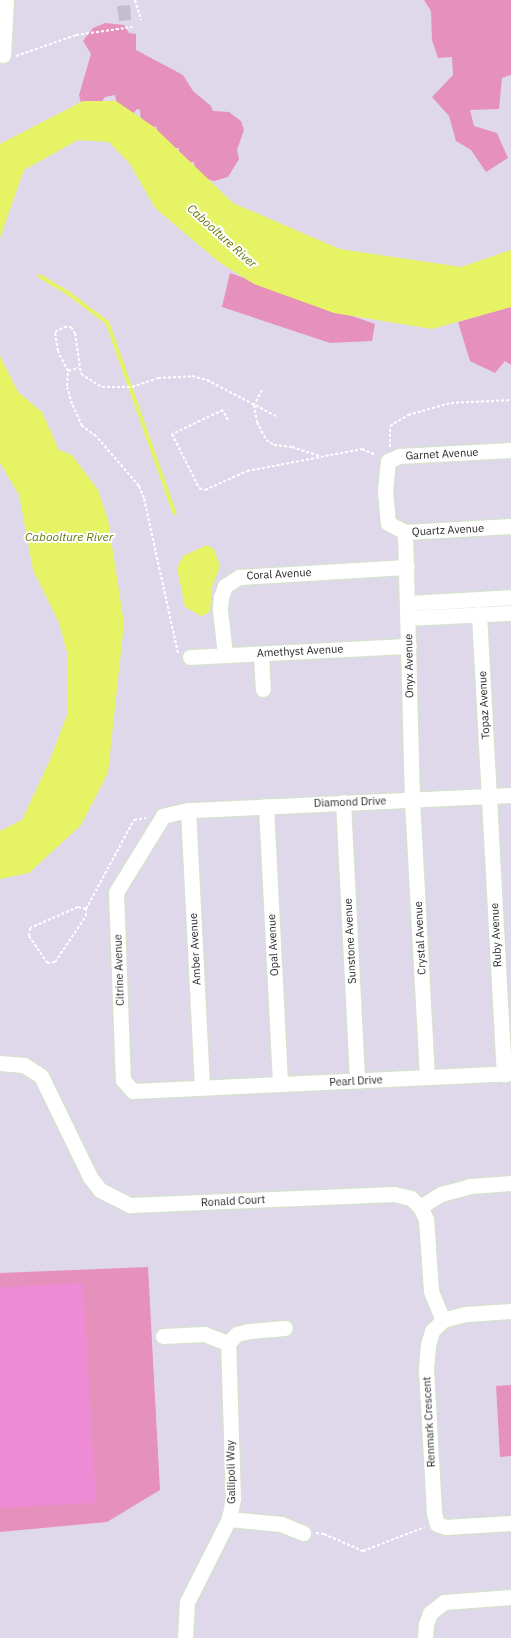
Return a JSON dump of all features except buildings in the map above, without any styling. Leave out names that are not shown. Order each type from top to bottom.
[{"type":"street","points":[[6,0],[7,58]]},
{"type":"street","name":"Garnet Avenue","points":[[388,461],[399,456],[511,450]]},
{"type":"street","name":"Quartz Avenue","points":[[388,461],[385,490],[388,523],[405,532],[511,526]]},
{"type":"street","name":"Onyx Avenue","points":[[405,532],[412,800]]},
{"type":"street","name":"Coral Avenue","points":[[225,655],[220,610],[221,597],[225,586],[239,577],[407,567]]},
{"type":"street","points":[[408,610],[511,597]]},
{"type":"street","points":[[408,610],[479,614],[511,613]]},
{"type":"street","name":"Topaz Avenue","points":[[479,614],[489,796]]},
{"type":"street","name":"Amethyst Avenue","points":[[190,657],[409,646]]},
{"type":"street","points":[[261,654],[263,689]]},
{"type":"street","name":"Diamond Drive","points":[[188,810],[511,795]]},
{"type":"street","name":"Ruby Avenue","points":[[489,796],[508,1074]]},
{"type":"street","name":"Crystal Avenue","points":[[412,800],[427,1077]]},
{"type":"street","name":"Sunstone Avenue","points":[[343,802],[357,1081]]},
{"type":"street","name":"Opal Avenue","points":[[266,806],[280,1084]]},
{"type":"street","name":"Citrine Avenue","points":[[188,810],[163,816],[116,892],[123,1080],[133,1091],[202,1088]]},
{"type":"street","name":"Amber Avenue","points":[[188,810],[202,1088]]},
{"type":"street","name":"Ronald Court","points":[[0,1064],[24,1065],[41,1076],[90,1177],[100,1190],[130,1205],[404,1194],[420,1207]]},
{"type":"street","name":"Pearl Drive","points":[[202,1088],[508,1074]]},
{"type":"street","points":[[511,1183],[470,1186],[441,1194],[420,1207],[426,1219],[431,1291],[443,1320],[464,1314],[511,1311]]},
{"type":"street","name":"Renmark Crescent","points":[[438,1524],[434,1513],[426,1369],[428,1344],[432,1331],[443,1320]]},
{"type":"street","points":[[163,1336],[204,1334],[228,1343],[237,1334],[249,1330],[285,1328]]},
{"type":"street","name":"Gallipoli Way","points":[[185,1638],[187,1602],[229,1519],[233,1499],[228,1343]]},
{"type":"street","points":[[229,1519],[281,1524],[303,1533]]},
{"type":"street","points":[[438,1524],[446,1527],[511,1523]]},
{"type":"street","points":[[425,1638],[426,1624],[430,1613],[444,1602],[511,1597]]},
{"type":"path","points":[[135,0],[141,20]]},
{"type":"path","points":[[7,58],[76,35],[132,27]]},
{"type":"path","points":[[190,657],[178,654],[169,617],[169,607],[166,601],[144,498],[139,486],[96,436],[82,426],[72,404],[67,386],[68,371],[54,338],[58,328],[71,327],[75,333],[81,374],[89,381],[102,387],[118,389],[132,387],[158,378],[192,376],[207,380],[276,416]]},
{"type":"path","points":[[68,371],[79,368]]},
{"type":"path","points":[[262,390],[254,405],[257,422],[266,440],[274,445],[292,447],[321,457]]},
{"type":"path","points":[[228,420],[223,410],[172,434],[199,488],[204,490],[247,471],[362,449],[388,461],[389,428],[408,415],[451,403],[511,400]]},
{"type":"path","points":[[86,909],[78,907],[30,928],[29,936],[47,963],[55,962],[86,916],[86,909],[134,820],[143,817],[157,826]]},
{"type":"path","points":[[303,1533],[324,1534],[363,1551],[438,1524]]},
{"type":"shaded area","points":[[424,0],[511,0],[511,75],[502,78],[499,109],[470,110],[474,126],[497,133],[508,158],[486,172],[471,150],[456,141],[449,116],[432,97],[453,75],[452,57],[438,58],[432,40],[431,11]]},
{"type":"shaded area","points":[[105,23],[124,25],[129,33],[136,34],[136,50],[183,75],[193,91],[211,106],[213,111],[229,112],[241,121],[244,130],[237,150],[239,159],[228,177],[214,181],[204,178],[195,170],[194,162],[184,162],[178,157],[179,148],[170,148],[159,138],[156,126],[150,129],[141,122],[140,110],[137,109],[131,116],[118,110],[115,95],[105,97],[95,112],[83,110],[79,95],[91,54],[83,41],[93,28]]},
{"type":"shaded area","points":[[230,273],[375,324],[372,341],[330,343],[222,307]]},
{"type":"shaded area","points":[[511,307],[511,365],[505,361],[495,373],[470,361],[458,322]]},
{"type":"shaded area","points":[[148,1267],[160,1490],[107,1522],[0,1532],[0,1273]]},
{"type":"shaded area","points":[[83,1283],[96,1503],[0,1508],[0,1287]]},
{"type":"shaded area","points":[[511,1385],[511,1456],[500,1457],[496,1386]]},
{"type":"water","name":"Caboolture River","points":[[83,101],[116,101],[154,127],[233,203],[340,249],[461,267],[511,250],[511,307],[432,329],[334,313],[254,284],[219,262],[155,208],[130,164],[109,142],[78,140],[24,170],[0,238],[0,144]]},
{"type":"water","name":"Caboolture River","points":[[0,356],[18,392],[42,412],[59,450],[72,455],[98,490],[108,520],[124,623],[108,773],[81,825],[29,873],[0,879],[0,831],[22,820],[49,762],[67,715],[68,656],[59,623],[33,570],[19,495],[0,463]]},
{"type":"water","points":[[207,545],[214,549],[220,566],[212,587],[210,612],[201,616],[185,607],[177,568],[183,556]]},
{"type":"waterway","points":[[40,276],[67,292],[108,323],[175,513]]}]
